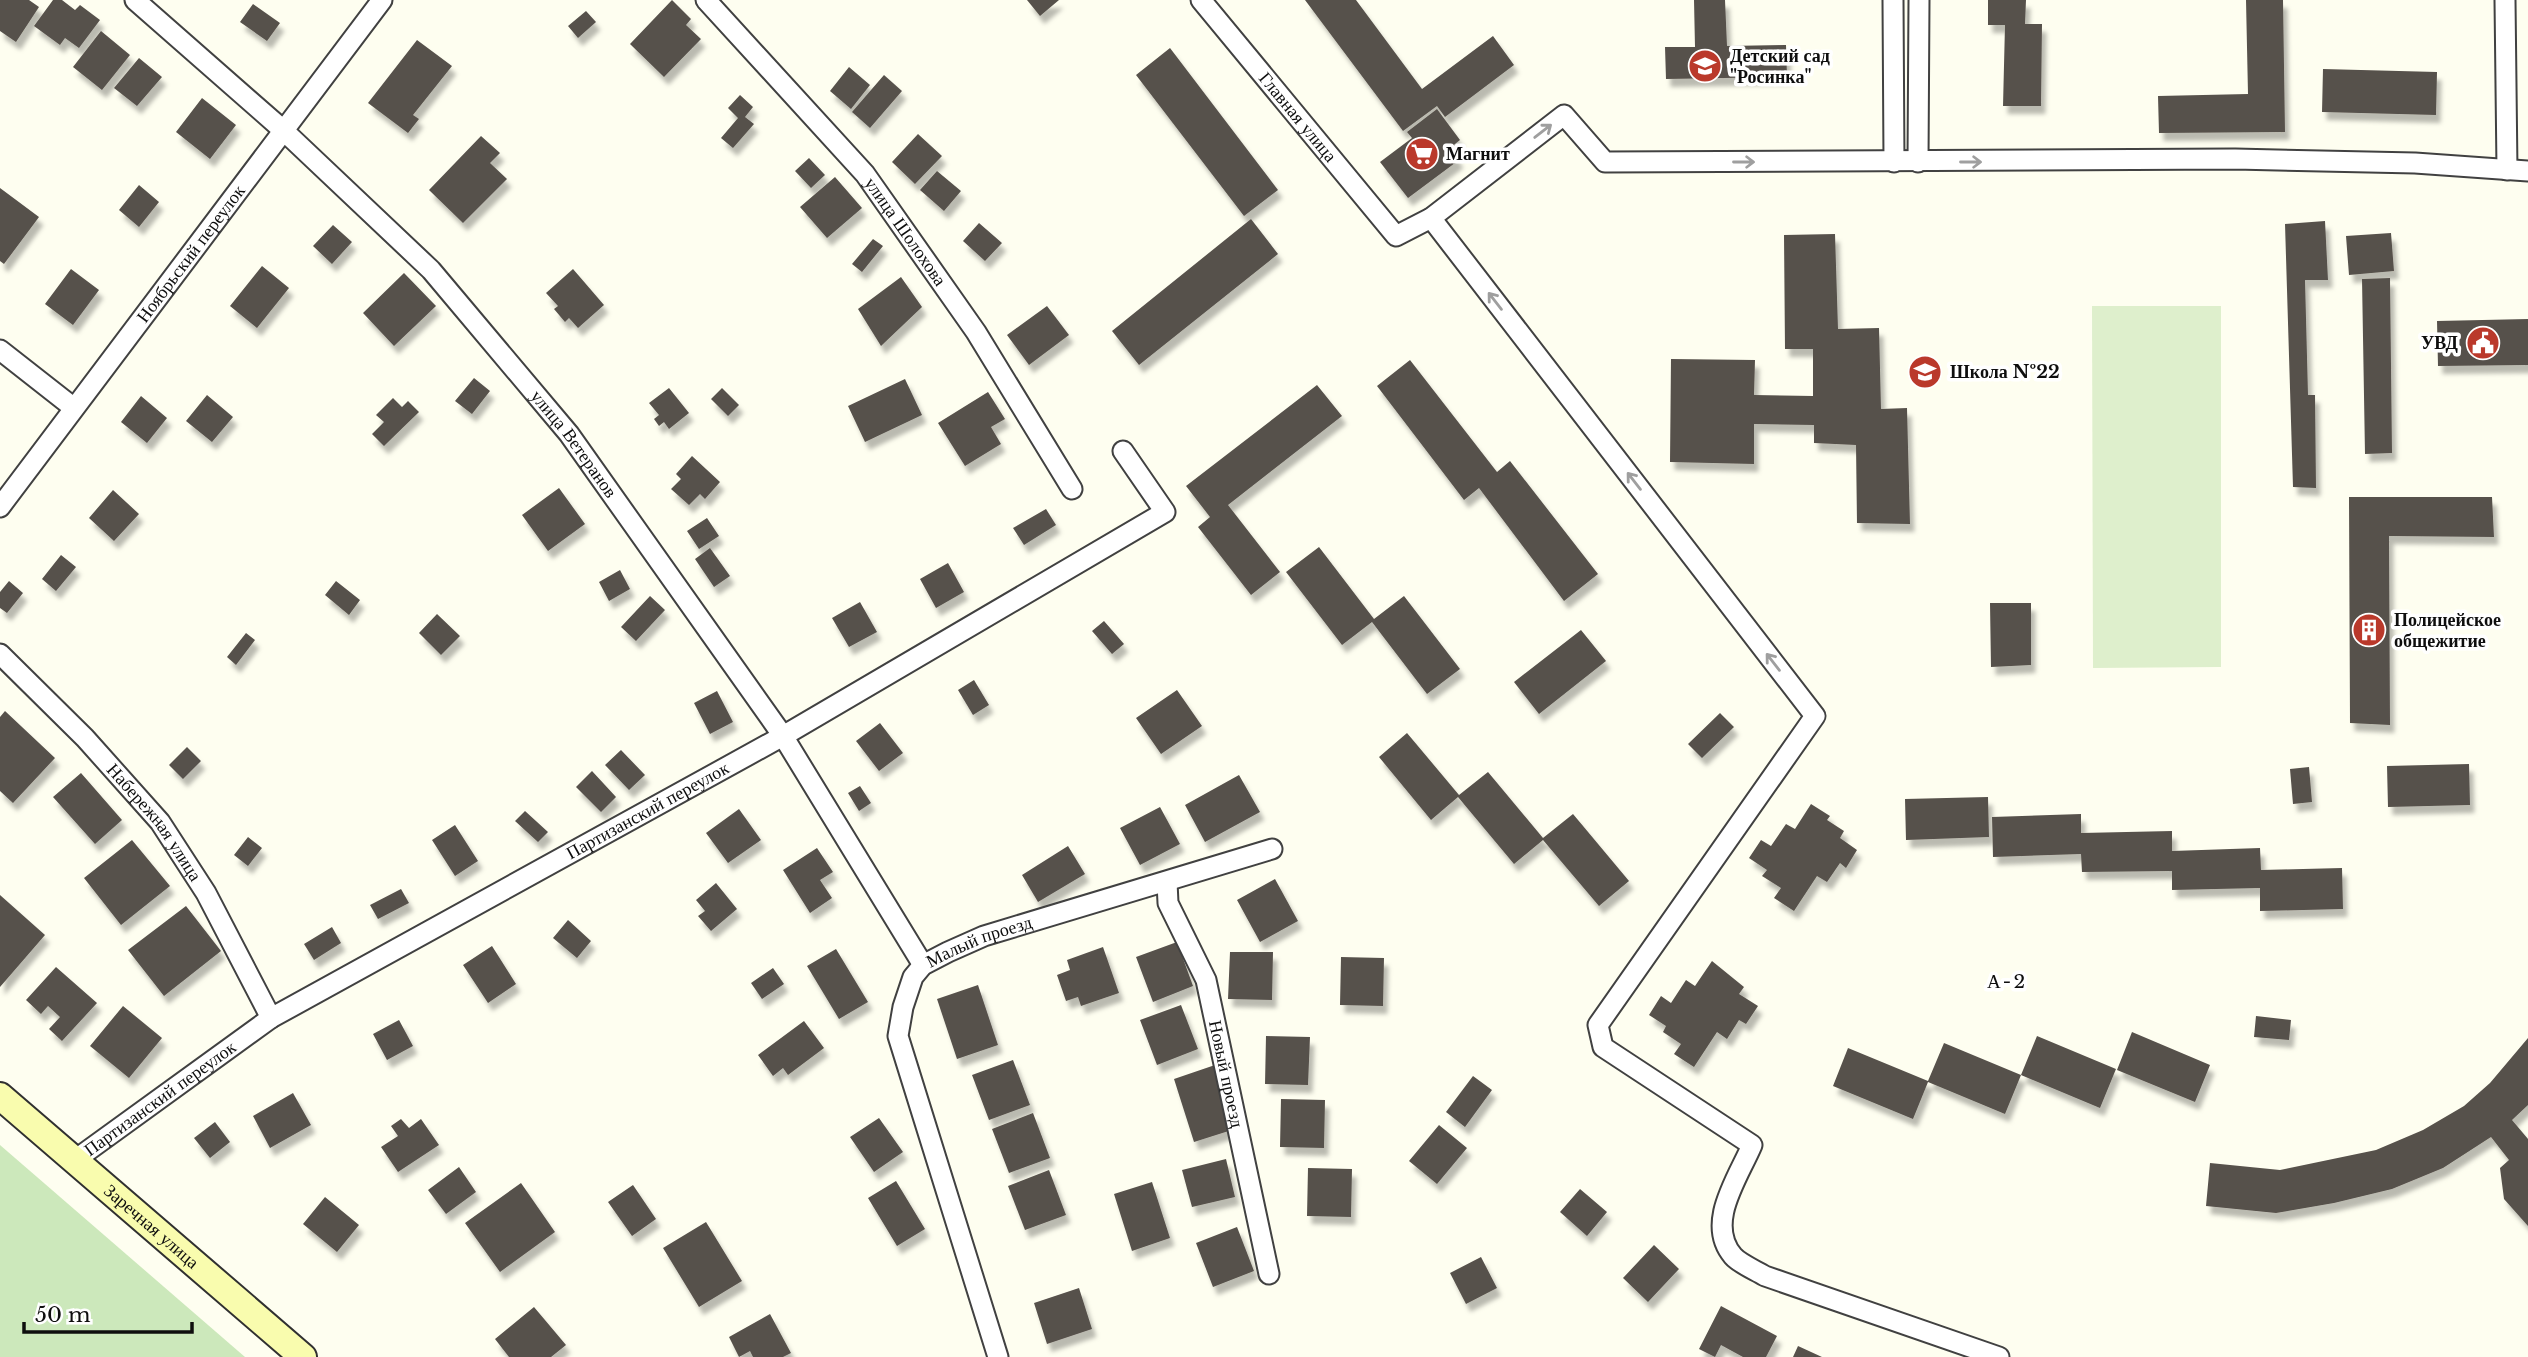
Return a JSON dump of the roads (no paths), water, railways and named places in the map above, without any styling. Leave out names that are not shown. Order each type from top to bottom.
[{"type":"street","name":"улица Ветеранов","points":[[135,0],[283,130],[431,270],[569,434],[783,736],[923,965]]},
{"type":"street","name":"Ноябрьский переулок","points":[[0,507],[382,0]]},
{"type":"street","name":"улица Шолохова","points":[[706,0],[864,174],[976,332],[1072,489]]},
{"type":"street","name":"Главная улица","points":[[1201,0],[1396,236],[1431,218]]},
{"type":"street","points":[[1893,0],[1894,162]]},
{"type":"street","points":[[1919,0],[1919,162]]},
{"type":"street","points":[[2505,0],[2507,170]]},
{"type":"street","points":[[1999,1357],[1765,1276],[1733,1257],[1721,1234],[1722,1214],[1752,1145],[1603,1047],[1598,1025],[1815,716],[1431,218],[1564,115],[1605,162],[2235,159],[2415,163],[2528,171]]},
{"type":"street","points":[[0,350],[74,408]]},
{"type":"street","name":"Партизанский переулок","points":[[75,1160],[271,1018],[783,736],[1165,512],[1123,451]]},
{"type":"street","name":"Набережная улица","points":[[0,654],[85,737],[160,822],[206,893],[271,1018]]},
{"type":"street","name":"Малый проезд","points":[[998,1357],[898,1036],[903,1007],[913,977],[923,965],[984,936],[1272,849]]},
{"type":"street","name":"Новый проезд","points":[[1167,882],[1168,903],[1206,980],[1269,1274]]},
{"type":"street","name":"Заречная улица","points":[[0,1096],[303,1357]]},
{"type":"place","name":"Детский сад \"Росинка\"","points":[[1705,66]]},
{"type":"place","name":"Магнит","points":[[1422,154]]},
{"type":"place","name":"УВД","points":[[2483,343]]},
{"type":"place","name":"Школа №22","points":[[1925,372]]},
{"type":"place","name":"Полицейское общежитие","points":[[2369,630]]},
{"type":"district","name":"А-2","points":[[2007,981]]}]
